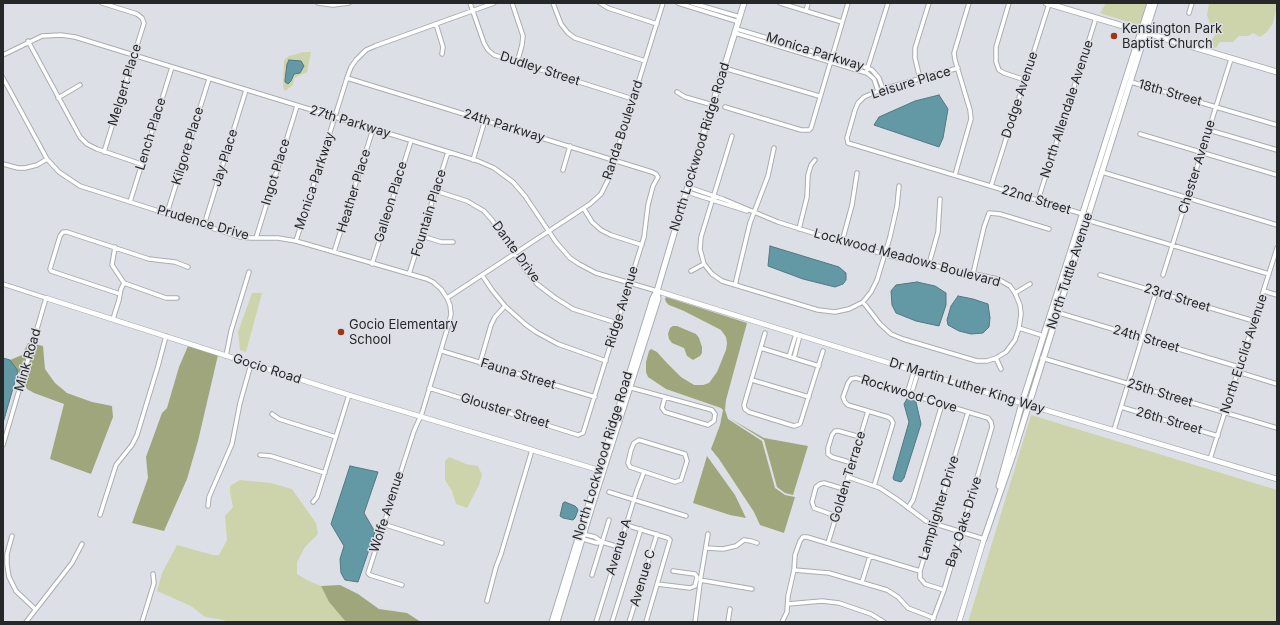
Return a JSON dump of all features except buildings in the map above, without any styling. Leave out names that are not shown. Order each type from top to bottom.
[{"type":"main road","name":"North Lockwood Ridge Road","points":[[557,622],[601,470],[744,3]]},
{"type":"main road","points":[[1048,3],[1143,33],[1277,72]]},
{"type":"main road","name":"North Tuttle Avenue","points":[[984,539],[1013,455],[1025,404],[1044,336],[1055,312],[1087,220],[1131,82],[1150,3]]},
{"type":"main road","name":"North Tuttle Avenue","points":[[1025,404],[1042,358],[1083,214],[1143,33],[1155,3]]},
{"type":"main road","name":"North Lockwood Ridge Road","points":[[552,622],[582,535],[586,511],[601,470]]},
{"type":"street","name":"Melgert Place","points":[[102,3],[136,14],[142,18],[144,25],[104,152]]},
{"type":"street","points":[[318,3],[333,5],[349,3]]},
{"type":"street","name":"Dudley Street","points":[[470,3],[484,43],[488,50],[497,56],[634,99]]},
{"type":"street","name":"Monica Parkway","points":[[296,241],[347,78],[353,64],[366,50],[375,46],[494,3]]},
{"type":"street","points":[[512,3],[523,36],[517,63]]},
{"type":"street","points":[[553,3],[561,24],[568,33],[575,38],[645,61]]},
{"type":"street","points":[[600,3],[608,8],[657,24]]},
{"type":"street","name":"Randa Boulevard","points":[[447,298],[584,209],[603,191],[608,180],[634,99],[663,3]]},
{"type":"street","points":[[678,3],[739,20]]},
{"type":"street","points":[[692,3],[739,20]]},
{"type":"street","points":[[780,3],[842,22]]},
{"type":"street","points":[[806,11],[808,3]]},
{"type":"street","points":[[725,107],[805,131],[811,128],[819,96],[848,3]]},
{"type":"street","points":[[866,73],[888,3]]},
{"type":"street","points":[[920,79],[914,52],[929,3]]},
{"type":"street","points":[[955,175],[971,119],[970,110],[955,57],[955,48],[969,3]]},
{"type":"street","points":[[1009,3],[996,47],[996,62],[999,70],[1025,80]]},
{"type":"street","name":"Dodge Avenue","points":[[991,186],[1048,3]]},
{"type":"street","points":[[1189,13],[1192,3]]},
{"type":"street","name":"North Allendale Avenue","points":[[1038,200],[1096,18]]},
{"type":"street","points":[[436,24],[443,47],[442,54]]},
{"type":"street","name":"Monica Parkway","points":[[736,31],[868,68],[872,70],[879,78],[883,89]]},
{"type":"street","name":"Monica Parkway","points":[[736,31],[866,73],[874,80],[878,91]]},
{"type":"street","name":"27th Parkway","points":[[3,55],[42,36],[55,34],[65,35],[473,160],[494,168],[514,182],[526,196],[562,250],[579,264],[596,273],[657,291]]},
{"type":"street","points":[[28,42],[80,137],[91,146],[104,152],[142,164]]},
{"type":"street","name":"Chester Avenue","points":[[1163,276],[1231,58]]},
{"type":"street","name":"Lench Place","points":[[130,202],[172,67]]},
{"type":"street","points":[[724,68],[819,96]]},
{"type":"street","name":"Leisure Place","points":[[847,141],[858,103],[864,97],[883,89],[958,68]]},
{"type":"street","name":"Prudence Drive","points":[[3,78],[46,159],[59,172],[75,183],[240,237],[278,238],[296,241],[409,274],[433,282],[441,289],[447,298]]},
{"type":"street","name":"24th Parkway","points":[[347,78],[652,172],[658,177]]},
{"type":"street","name":"Kilgore Place","points":[[167,213],[209,79]]},
{"type":"street","name":"18th Street","points":[[1131,82],[1277,125]]},
{"type":"street","points":[[58,98],[80,85]]},
{"type":"street","name":"Jay Place","points":[[204,225],[246,90]]},
{"type":"street","points":[[677,92],[685,97],[713,105]]},
{"type":"street","name":"Ingot Place","points":[[256,238],[297,106]]},
{"type":"street","points":[[473,160],[485,120]]},
{"type":"street","name":"Heather Place","points":[[334,252],[373,129]]},
{"type":"street","points":[[1209,130],[1277,150]]},
{"type":"street","points":[[1140,134],[1277,175]]},
{"type":"street","points":[[732,136],[700,243],[700,255],[704,264],[716,277],[735,285],[808,307],[825,312],[835,312],[849,309],[863,302],[874,287],[885,254],[894,221],[899,186]]},
{"type":"street","name":"Galleon Place","points":[[372,264],[411,141]]},
{"type":"street","name":"22nd Street","points":[[847,141],[849,144],[1083,214],[1087,220],[1269,274]]},
{"type":"street","points":[[563,170],[570,146]]},
{"type":"street","points":[[735,285],[752,212],[768,176],[774,148]]},
{"type":"street","name":"Fountain Place","points":[[409,274],[448,152]]},
{"type":"street","points":[[3,164],[18,168],[25,168],[37,165],[46,159]]},
{"type":"street","points":[[799,229],[808,197],[808,175],[811,165],[815,160]]},
{"type":"street","points":[[1102,172],[1277,225]]},
{"type":"street","points":[[842,242],[852,205],[857,173]]},
{"type":"street","name":"Ridge Avenue","points":[[580,435],[584,431],[642,244],[648,205],[658,177]]},
{"type":"street","name":"Lockwood Meadows Boulevard","points":[[687,189],[714,198],[742,210],[842,242],[885,254],[1001,280],[1010,286],[1015,293]]},
{"type":"street","name":"Dante Drive","points":[[436,191],[467,201],[484,211],[492,220],[514,254],[533,279],[542,288],[560,301],[582,312],[617,323]]},
{"type":"street","points":[[929,264],[938,232],[940,199]]},
{"type":"street","points":[[584,209],[592,222],[601,230],[611,235],[642,244]]},
{"type":"street","points":[[973,274],[984,227],[989,213],[1000,214],[1049,228]]},
{"type":"street","points":[[120,294],[53,273],[51,271],[50,269],[62,232],[68,232],[149,259],[175,262],[188,267]]},
{"type":"street","points":[[422,236],[441,242],[452,242]]},
{"type":"street","points":[[115,247],[112,265],[124,283],[166,298],[177,298]]},
{"type":"street","name":"North Euclid Avenue","points":[[1210,459],[1277,248]]},
{"type":"street","points":[[691,271],[704,264]]},
{"type":"street","points":[[226,356],[231,331],[249,272]]},
{"type":"street","points":[[482,275],[505,306],[524,324],[548,339],[570,349],[606,361]]},
{"type":"street","name":"23rd Street","points":[[1100,275],[1254,321]]},
{"type":"street","points":[[113,319],[124,283]]},
{"type":"street","name":"Gocio Road","points":[[3,284],[349,395],[601,470]]},
{"type":"street","points":[[863,302],[880,324],[888,332],[898,338],[974,361],[988,361],[1002,355],[1010,347],[1019,328],[1021,310],[1019,300],[1015,293],[1030,284]]},
{"type":"street","name":"Dr Martin Luther King Way","points":[[657,291],[916,371],[1277,479]]},
{"type":"street","points":[[1264,291],[1277,295]]},
{"type":"street","points":[[1114,430],[1156,292]]},
{"type":"street","name":"Mink Road","points":[[3,445],[46,298]]},
{"type":"street","points":[[420,416],[442,350],[450,317],[450,305],[447,298]]},
{"type":"street","points":[[480,363],[491,325],[505,306]]},
{"type":"street","name":"24th Street","points":[[1055,312],[1239,367]]},
{"type":"street","points":[[1019,328],[1044,336]]},
{"type":"street","points":[[765,333],[744,406],[747,411],[794,426],[800,424],[801,422],[823,350]]},
{"type":"street","points":[[789,357],[798,335]]},
{"type":"street","points":[[794,358],[798,335]]},
{"type":"street","points":[[100,515],[116,465],[132,445],[137,435],[166,336]]},
{"type":"street","points":[[761,348],[819,366]]},
{"type":"street","name":"Fauna Street","points":[[442,350],[594,397]]},
{"type":"street","points":[[996,358],[1001,369]]},
{"type":"street","name":"25th Street","points":[[1042,358],[1277,428]]},
{"type":"street","points":[[208,506],[211,492],[232,444],[240,403],[251,364]]},
{"type":"street","points":[[909,395],[916,371]]},
{"type":"street","points":[[1238,372],[1277,384]]},
{"type":"street","name":"Rockwood Cove","points":[[868,411],[848,404],[844,401],[848,383],[852,379],[856,378],[988,418],[991,422]]},
{"type":"street","points":[[752,380],[809,397]]},
{"type":"street","points":[[627,386],[712,410],[715,414],[714,421],[708,426],[665,412],[662,408],[665,397]]},
{"type":"street","name":"Glouster Street","points":[[429,388],[580,435]]},
{"type":"street","points":[[313,502],[317,497],[349,395]]},
{"type":"street","points":[[908,508],[913,500],[942,404]]},
{"type":"street","name":"26th Street","points":[[1121,407],[1218,436]]},
{"type":"street","points":[[868,411],[888,417],[892,420],[874,486]]},
{"type":"street","name":"Golden Terrace","points":[[828,543],[868,411]]},
{"type":"street","name":"Lamplighter Drive","points":[[944,590],[925,584],[920,578],[920,570],[968,412]]},
{"type":"street","points":[[272,414],[278,419],[336,437]]},
{"type":"street","name":"Wolfe Avenue","points":[[402,585],[370,575],[368,573],[420,416]]},
{"type":"street","name":"Bay Oaks Drive","points":[[933,620],[944,590],[992,427],[991,422]]},
{"type":"street","points":[[852,463],[832,457],[828,454],[832,434],[835,431],[839,431],[860,437]]},
{"type":"street","points":[[637,440],[642,440],[684,454],[687,457],[682,478],[677,482],[644,472],[632,468],[628,463],[634,443],[637,440]]},
{"type":"street","points":[[487,601],[496,566],[501,554],[532,450]]},
{"type":"street","points":[[260,455],[271,456],[325,473]]},
{"type":"street","name":"Avenue A","points":[[596,622],[644,472]]},
{"type":"street","points":[[848,478],[874,486],[890,494],[922,519],[984,539]]},
{"type":"street","points":[[836,516],[816,509],[812,506],[816,487],[824,483],[844,489]]},
{"type":"street","points":[[609,492],[686,516]]},
{"type":"street","points":[[592,575],[609,520]]},
{"type":"street","points":[[383,524],[442,543]]},
{"type":"street","points":[[626,525],[670,539],[646,622]]},
{"type":"street","points":[[612,622],[641,529]]},
{"type":"street","name":"Avenue C","points":[[629,622],[656,534]]},
{"type":"street","points":[[695,622],[708,534]]},
{"type":"street","points":[[582,535],[597,543],[602,542],[619,547]]},
{"type":"street","points":[[12,536],[7,554],[9,577],[16,591],[35,609]]},
{"type":"street","points":[[782,622],[787,612],[788,596],[794,570],[795,555],[801,539],[807,537],[920,570]]},
{"type":"street","name":"North Tuttle Avenue","points":[[959,622],[984,539]]},
{"type":"street","points":[[706,548],[736,546],[744,540],[757,543]]},
{"type":"street","points":[[26,622],[72,563],[82,544]]},
{"type":"street","points":[[862,582],[870,556]]},
{"type":"street","points":[[794,570],[829,573],[890,591],[908,608],[933,620]]},
{"type":"street","points":[[657,584],[690,588],[695,586],[697,577],[695,574],[673,571]]},
{"type":"street","points":[[142,622],[154,583],[153,574]]},
{"type":"street","points":[[700,580],[752,589]]},
{"type":"street","points":[[788,604],[822,601],[839,603],[871,614],[884,622]]},
{"type":"street","points":[[728,622],[730,609]]},
{"type":"green space","points":[[1106,3],[1147,3],[1141,26],[1100,13]]},
{"type":"green space","points":[[1209,3],[1277,3],[1277,6],[1273,23],[1267,32],[1260,37],[1253,33],[1248,36],[1239,36],[1233,42],[1220,42],[1216,48],[1207,45],[1216,34],[1212,30],[1207,15]]},
{"type":"green space","points":[[304,52],[311,52],[307,72],[294,78],[293,85],[285,91],[283,87],[284,60],[289,56]]},
{"type":"green space","points":[[252,293],[262,293],[246,352],[240,350],[238,332]]},
{"type":"green space","points":[[666,297],[747,323],[726,400],[725,410],[728,419],[762,441],[775,488],[785,495],[795,497],[784,533],[760,525],[754,512],[711,449],[720,425],[723,410],[666,389],[648,377],[646,372],[646,362],[651,349],[657,352],[681,377],[694,385],[709,383],[717,372],[726,350],[726,337],[721,330],[669,305],[666,302]]},
{"type":"green space","points":[[677,326],[696,334],[702,347],[702,353],[700,356],[693,360],[687,356],[684,348],[672,343],[668,334],[670,328]]},
{"type":"green space","points":[[28,343],[31,343],[21,376],[10,360],[22,355]]},
{"type":"green space","points":[[34,344],[43,346],[45,369],[55,383],[67,393],[92,402],[112,406],[113,417],[91,474],[50,459],[64,404],[34,393],[27,389],[23,381]]},
{"type":"green space","points":[[188,346],[218,355],[198,441],[187,479],[164,531],[132,523],[148,478],[146,457],[162,413],[167,408],[179,367]]},
{"type":"green space","points":[[1031,415],[1277,490],[1277,622],[968,622]]},
{"type":"green space","points":[[729,418],[764,438],[808,446],[793,495],[785,493],[777,487],[764,440]]},
{"type":"green space","points":[[707,456],[735,495],[746,518],[730,515],[693,503]]},
{"type":"green space","points":[[449,457],[466,464],[478,466],[482,475],[479,485],[467,508],[456,504],[452,491],[445,480],[445,461]]},
{"type":"green space","points":[[240,480],[271,483],[292,489],[316,523],[318,534],[305,547],[297,562],[297,574],[321,586],[329,602],[346,622],[226,622],[224,620],[205,617],[191,606],[157,591],[162,573],[177,545],[213,555],[219,555],[227,540],[225,516],[233,507],[230,486]]},
{"type":"green space","points":[[340,585],[358,594],[379,609],[407,613],[421,622],[346,622],[329,602],[321,586]]},
{"type":"water","points":[[289,60],[301,61],[304,66],[300,73],[294,74],[288,84],[285,80]]},
{"type":"water","points":[[939,95],[948,109],[943,138],[939,147],[874,125],[879,117],[915,101]]},
{"type":"water","points":[[770,246],[839,267],[846,273],[846,280],[843,284],[835,287],[803,279],[768,266]]},
{"type":"water","points":[[917,282],[935,286],[946,293],[946,305],[939,326],[916,321],[896,313],[892,305],[891,291],[896,285]]},
{"type":"water","points":[[958,296],[988,304],[990,318],[989,327],[983,333],[971,334],[959,331],[948,325],[947,320],[951,306]]},
{"type":"water","points":[[3,358],[10,360],[18,371],[3,423]]},
{"type":"water","points":[[907,399],[916,402],[921,424],[904,478],[901,482],[894,480],[893,478],[909,422],[904,404]]},
{"type":"water","points":[[350,466],[378,472],[364,513],[375,532],[358,582],[345,580],[341,573],[340,559],[344,546],[331,524]]},
{"type":"water","points":[[565,502],[575,506],[578,510],[573,520],[560,516],[563,503]]},
{"type":"place","name":"Kensington Park Baptist Church","points":[[1114,36]]},
{"type":"place","name":"Gocio Elementary School","points":[[341,332]]}]
